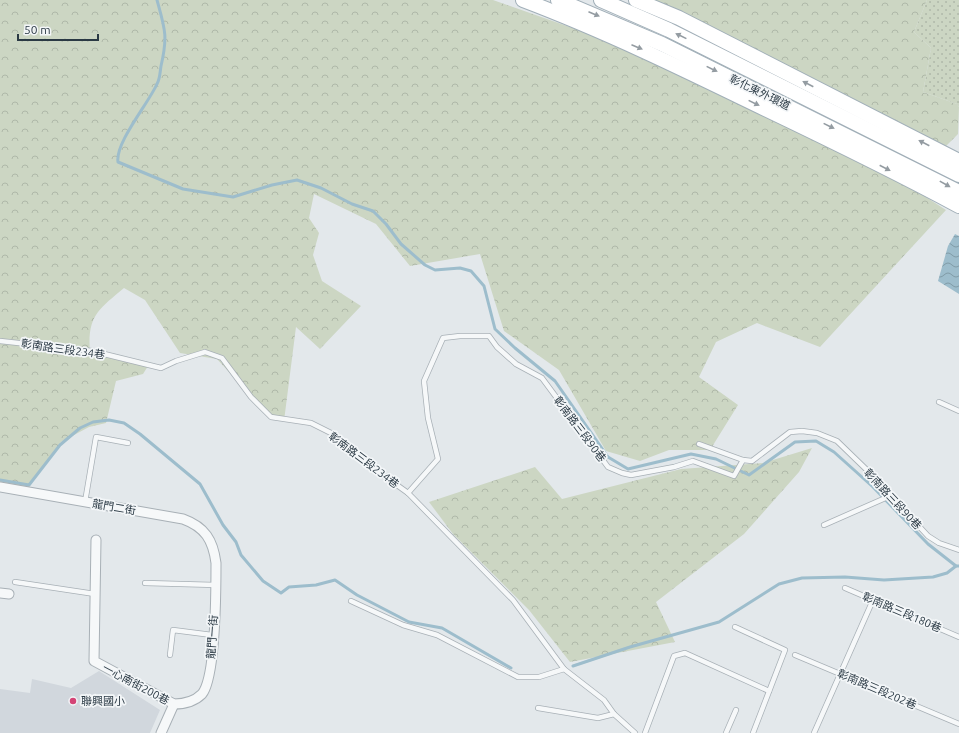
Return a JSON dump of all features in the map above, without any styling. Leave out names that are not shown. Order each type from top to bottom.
[{"type":"main road","points":[[523,0],[656,56],[850,150],[959,206]]},
{"type":"main road","name":"彰化東外環道","points":[[558,0],[662,44],[959,192]]},
{"type":"main road","name":"彰化東外環道","points":[[601,0],[676,33],[959,175]]},
{"type":"main road","points":[[636,0],[679,18],[959,161]]},
{"type":"street","name":"龍門二街","points":[[0,487],[183,519],[196,524],[206,535],[214,549]]},
{"type":"street","name":"一心南街200巷","points":[[96,540],[94,661],[174,704],[161,733]]},
{"type":"street","name":"龍門一街","points":[[174,704],[187,704],[201,694],[206,687],[210,676],[216,586],[214,549]]},
{"type":"lane","name":"彰南路三段90巷","points":[[408,493],[438,459],[428,418],[424,381],[443,338],[460,336],[489,336],[497,347],[516,364],[542,378],[608,467],[622,474],[631,475],[674,467],[693,460],[734,476],[743,460],[752,461],[790,432],[802,430],[818,433],[837,441],[869,472],[928,536],[939,543],[959,550]]},
{"type":"lane","name":"彰南路三段234巷","points":[[0,340],[92,352],[161,368],[176,361],[205,352],[222,358],[251,397],[271,417],[311,424],[335,435],[369,465],[408,493],[513,600],[564,670],[604,700],[614,714],[635,733]]},
{"type":"lane","points":[[940,402],[959,411]]},
{"type":"lane","points":[[85,502],[96,437],[128,443]]},
{"type":"lane","points":[[699,444],[743,460]]},
{"type":"lane","points":[[824,525],[890,496]]},
{"type":"lane","points":[[15,582],[95,594]]},
{"type":"lane","points":[[145,583],[216,586]]},
{"type":"lane","name":"彰南路三段180巷","points":[[845,588],[959,636]]},
{"type":"lane","points":[[814,733],[839,674],[874,600]]},
{"type":"lane","points":[[351,601],[403,625],[437,635],[518,676],[539,677],[564,670]]},
{"type":"lane","points":[[735,627],[785,650],[753,733]]},
{"type":"lane","points":[[170,655],[173,630],[212,635]]},
{"type":"lane","points":[[645,733],[674,656],[685,653],[769,690]]},
{"type":"lane","name":"彰南路三段202巷","points":[[795,655],[959,724]]},
{"type":"lane","points":[[538,708],[598,718],[614,714]]},
{"type":"lane","points":[[726,733],[736,710]]},
{"type":"shaded area","name":"聯興國小","points":[[99,671],[160,710],[150,733],[0,733],[0,689],[30,693],[32,679],[71,688]]},
{"type":"green space","points":[[0,0],[493,0],[598,37],[873,163],[946,210],[820,347],[757,323],[716,342],[699,377],[738,405],[710,450],[669,450],[640,461],[606,451],[559,370],[504,331],[480,254],[410,266],[376,224],[314,194],[309,218],[319,233],[313,255],[322,281],[361,306],[320,349],[296,327],[284,421],[272,419],[217,359],[180,353],[145,300],[124,288],[107,302],[96,315],[90,330],[90,353],[148,366],[143,374],[116,381],[106,423],[89,427],[61,442],[24,494],[0,491]]},
{"type":"green space","points":[[632,0],[927,0],[914,32],[931,48],[923,92],[957,104],[959,107],[958,134],[946,146],[791,67]]},
{"type":"green space","points":[[927,0],[959,0],[959,107],[957,104],[923,92],[931,48],[914,32]]},
{"type":"green space","points":[[812,448],[799,472],[744,534],[656,602],[675,642],[570,662],[529,610],[453,534],[429,502],[535,467],[562,499],[681,469],[763,463]]},
{"type":"water","points":[[955,234],[959,236],[959,294],[938,281],[948,246]]},
{"type":"waterway","points":[[157,0],[165,33],[159,78],[153,92],[127,134],[118,154],[118,162],[183,189],[233,197],[272,185],[297,180],[321,188],[352,204],[373,211],[386,224],[401,244],[425,265],[435,270],[460,268],[471,271],[484,286],[495,329],[515,348],[555,381],[608,457],[628,469],[691,454],[716,459],[749,475],[795,442],[816,441],[834,452],[873,487],[928,544],[956,566],[959,566]]},
{"type":"waterway","points":[[0,480],[29,485],[60,445],[80,428],[93,422],[109,420],[124,423],[140,434],[200,484],[223,525],[236,542],[241,555],[263,581],[281,593],[289,587],[316,585],[335,580],[357,595],[409,622],[442,628],[511,668]]},
{"type":"waterway","points":[[573,666],[630,647],[719,622],[779,584],[802,578],[845,577],[884,580],[933,577],[947,573],[956,566]]},
{"type":"place","name":"聯興國小","points":[[73,701]]}]
